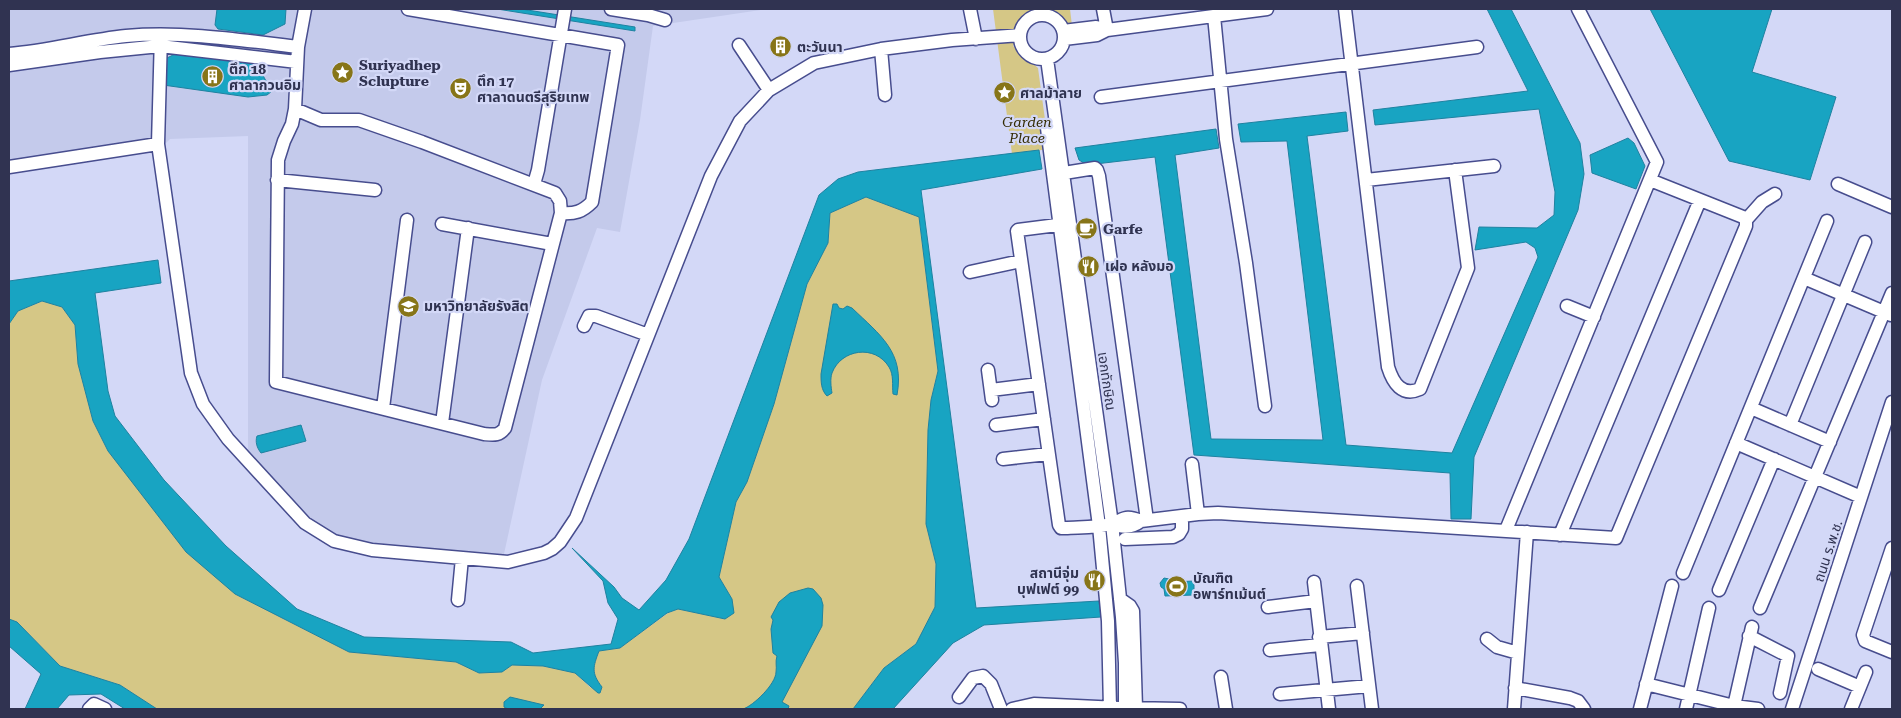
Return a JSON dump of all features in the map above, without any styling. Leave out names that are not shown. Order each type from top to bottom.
[{"type":"street","points":[[295,109],[321,120],[359,120],[555,192],[560,201],[561,213],[505,428],[501,433],[491,435],[276,382],[278,160],[292,124],[295,109],[298,47],[305,9]]},
{"type":"street","points":[[408,9],[562,30],[618,45],[592,202],[584,210],[574,214],[561,213]]},
{"type":"street","points":[[534,184],[565,9]]},
{"type":"street","points":[[611,9],[648,15],[665,20]]},
{"type":"street","points":[[970,9],[976,39]]},
{"type":"street","points":[[1104,9],[1106,30]]},
{"type":"street","points":[[1063,35],[1096,27],[1106,30],[1214,16],[1232,11],[1267,9]]},
{"type":"street","points":[[1344,9],[1388,368],[1392,381],[1406,391],[1420,389],[1468,268],[1455,170]]},
{"type":"street","points":[[1506,530],[1657,162],[1578,9]]},
{"type":"street","points":[[1047,12],[1055,19],[1063,35],[1058,52],[1043,59],[1028,55],[1022,46],[1020,35],[1024,24],[1034,13],[1047,12]]},
{"type":"street","points":[[1214,16],[1226,138],[1246,263],[1265,406]]},
{"type":"street","points":[[161,41],[158,144],[191,373],[203,404],[216,424],[244,459],[305,523],[334,541],[363,548],[508,562],[544,554],[560,542],[576,518],[584,502],[648,335],[718,162],[740,121],[769,90],[814,63],[881,49],[1020,35]]},
{"type":"street","points":[[9,54],[127,36],[297,62]]},
{"type":"street","points":[[9,65],[161,41],[205,37],[298,47]]},
{"type":"street","points":[[739,45],[769,90]]},
{"type":"street","points":[[1100,96],[1477,47]]},
{"type":"street","points":[[881,49],[885,95]]},
{"type":"street","name":"เอกทักษิณ","points":[[1043,59],[1053,139],[1056,155],[1064,173],[1065,224],[1105,525],[1120,599],[1130,606],[1133,611],[1129,708]]},
{"type":"street","points":[[9,167],[158,144]]},
{"type":"street","points":[[1056,155],[1065,224],[1017,230],[1048,454],[1061,528],[1105,525],[1120,519],[1133,518],[1144,520],[1218,513],[1616,538],[1746,226],[1746,220],[1762,202],[1775,194]]},
{"type":"street","points":[[1366,180],[1494,166]]},
{"type":"street","points":[[1064,173],[1095,168],[1099,176],[1144,520]]},
{"type":"street","points":[[277,180],[375,190]]},
{"type":"street","points":[[1650,180],[1743,217],[1746,220]]},
{"type":"street","points":[[1838,184],[1892,207]]},
{"type":"street","points":[[1560,535],[1700,200]]},
{"type":"street","points":[[384,408],[407,220]]},
{"type":"street","points":[[1683,573],[1827,221]]},
{"type":"street","points":[[442,224],[552,244]]},
{"type":"street","points":[[442,423],[468,228]]},
{"type":"street","points":[[1790,425],[1865,242]]},
{"type":"street","points":[[970,272],[1021,261]]},
{"type":"street","points":[[1804,278],[1888,314]]},
{"type":"street","points":[[1760,608],[1830,442],[1888,314],[1892,293]]},
{"type":"street","points":[[1567,306],[1594,317]]},
{"type":"street","points":[[584,326],[589,316],[596,316],[648,335]]},
{"type":"street","points":[[988,370],[991,395],[1039,384]]},
{"type":"street","name":"ถนน ร.พ.ช.","points":[[1792,709],[1892,402]]},
{"type":"street","points":[[1751,408],[1830,442]]},
{"type":"street","points":[[996,425],[1044,419]]},
{"type":"street","points":[[1736,443],[1862,497]]},
{"type":"street","points":[[1003,459],[1048,454]]},
{"type":"street","points":[[1718,590],[1774,459]]},
{"type":"street","points":[[1192,464],[1198,514]]},
{"type":"street","points":[[1125,539],[1179,534],[1182,529],[1182,516]]},
{"type":"street","points":[[1105,525],[1110,709]]},
{"type":"street","points":[[1514,709],[1527,532]]},
{"type":"street","points":[[1892,548],[1863,635],[1865,641],[1892,652]]},
{"type":"street","points":[[458,600],[462,558]]},
{"type":"street","points":[[1314,582],[1329,709]]},
{"type":"street","points":[[1357,586],[1372,709]]},
{"type":"street","points":[[1640,709],[1672,586]]},
{"type":"street","points":[[1268,607],[1316,601]]},
{"type":"street","points":[[1686,709],[1709,608]]},
{"type":"street","points":[[1735,708],[1751,632],[1788,656],[1780,693]]},
{"type":"street","points":[[1270,650],[1363,633]]},
{"type":"street","points":[[1488,638],[1496,647],[1518,653]]},
{"type":"street","points":[[1818,669],[1860,687]]},
{"type":"street","points":[[1851,709],[1866,672]]},
{"type":"street","points":[[959,697],[972,678],[983,676],[992,684],[1001,709]]},
{"type":"street","points":[[1220,677],[1226,709]]},
{"type":"street","points":[[1646,684],[1735,708],[1758,709]]},
{"type":"street","points":[[1280,694],[1369,686]]},
{"type":"street","points":[[1515,688],[1570,698],[1578,701],[1584,709]]},
{"type":"street","points":[[89,709],[94,704],[106,709]]},
{"type":"street","points":[[1012,709],[1034,704],[1070,708],[1180,709]]},
{"type":"shaded area","name":"มหาวิทยาลัยรังสิต","points":[[9,9],[767,9],[653,26],[640,120],[620,232],[597,228],[542,380],[502,563],[333,542],[248,468],[248,136],[170,139],[164,145],[9,171]]},
{"type":"green space","name":"Garden Place","points":[[993,9],[1070,9],[1073,34],[1031,16],[1013,46],[1038,68],[1049,149],[1012,154]]},
{"type":"green space","points":[[866,197],[919,217],[938,371],[931,400],[928,430],[926,524],[936,564],[935,607],[916,644],[884,668],[853,709],[157,709],[120,685],[60,666],[17,622],[9,619],[9,324],[18,311],[43,301],[62,307],[75,325],[78,364],[93,421],[108,451],[235,594],[349,652],[456,662],[479,673],[502,672],[512,665],[543,666],[575,673],[590,687],[600,693],[602,687],[596,678],[594,670],[599,651],[620,648],[668,613],[678,609],[725,619],[732,599],[719,577],[736,502],[747,482],[774,404],[807,284],[828,243],[830,213]]},
{"type":"water","points":[[217,9],[286,9],[285,24],[263,35],[218,29],[215,25]]},
{"type":"water","points":[[497,9],[521,9],[635,27],[635,31]]},
{"type":"water","points":[[1487,9],[1511,9],[1580,143],[1584,174],[1578,210],[1474,457],[1471,519],[1451,519],[1450,473],[1194,455],[1155,157],[1087,165],[1079,160],[1075,148],[1216,129],[1219,148],[1175,155],[1211,439],[1323,440],[1287,141],[1241,142],[1238,124],[1346,112],[1348,131],[1307,136],[1346,445],[1452,453],[1538,257],[1535,248],[1526,242],[1475,250],[1479,227],[1537,228],[1554,215],[1555,192],[1539,109],[1375,125],[1373,110],[1528,91]]},
{"type":"water","points":[[1650,9],[1772,9],[1752,72],[1836,97],[1810,180],[1729,161]]},
{"type":"water","name":"ตึก 18 ศาลากวนอิม","points":[[177,53],[254,63],[258,66],[266,81],[276,88],[267,95],[248,97],[163,85],[165,59]]},
{"type":"water","points":[[1628,138],[1634,143],[1645,166],[1636,189],[1592,173],[1590,155]]},
{"type":"water","points":[[1039,150],[1042,169],[921,190],[976,608],[1099,601],[1101,617],[984,625],[953,643],[893,709],[853,709],[884,668],[916,644],[935,607],[936,564],[926,524],[928,430],[931,400],[938,371],[919,217],[866,197],[830,213],[828,243],[807,284],[774,404],[747,482],[736,502],[719,577],[732,599],[734,613],[725,619],[678,609],[667,613],[620,648],[599,651],[594,670],[596,678],[602,687],[600,693],[575,673],[543,666],[512,665],[502,672],[479,673],[456,662],[349,652],[235,594],[186,552],[108,451],[93,421],[78,364],[75,325],[62,307],[42,301],[18,311],[9,324],[9,281],[158,260],[161,283],[95,293],[108,391],[115,416],[164,480],[226,546],[297,609],[364,637],[511,642],[533,653],[611,644],[618,619],[608,603],[603,581],[572,548],[614,587],[622,598],[639,610],[666,580],[689,539],[819,195],[838,179],[858,172]]},
{"type":"water","points":[[833,304],[837,304],[839,308],[843,309],[847,306],[852,308],[881,336],[894,356],[897,367],[899,380],[897,395],[893,394],[891,370],[889,367],[883,360],[867,352],[850,354],[836,365],[831,380],[832,393],[827,396],[825,394],[821,374]]},
{"type":"water","points":[[301,425],[306,441],[261,453],[257,447],[257,436]]},
{"type":"water","name":"บัณฑิต อพาร์ทเม้นต์","points":[[1164,578],[1169,579],[1171,582],[1194,581],[1194,595],[1165,596],[1164,589],[1160,583]]},
{"type":"water","points":[[808,588],[813,589],[821,598],[823,605],[822,626],[782,702],[789,706],[788,709],[743,709],[763,694],[775,677],[777,656],[773,653],[771,629],[773,620],[771,617],[779,602],[790,593]]},
{"type":"water","points":[[9,619],[17,622],[60,666],[120,685],[157,709],[125,709],[101,694],[69,695],[57,709],[25,709],[41,674],[9,646]]},
{"type":"water","points":[[510,697],[544,705],[540,709],[508,709],[504,707],[504,702]]},
{"type":"place","name":"ตะวันนา","points":[[781,47]]},
{"type":"place","name":"Suriyadhep Sclupture","points":[[343,73]]},
{"type":"place","name":"ตึก 18 ศาลากวนอิม","points":[[213,77]]},
{"type":"place","name":"ตึก 17 ศาลาดนตรีสุริยเทพ","points":[[461,89]]},
{"type":"place","name":"ศาลม้าลาย","points":[[1004,93]]},
{"type":"place","name":"Garfe","points":[[1087,229]]},
{"type":"place","name":"เฝอ หลังมอ","points":[[1089,266]]},
{"type":"place","name":"มหาวิทยาลัยรังสิต","points":[[408,306]]},
{"type":"place","name":"สถานีจุ่ม บุฟเฟต์ 99","points":[[1095,581]]},
{"type":"place","name":"บัณฑิต อพาร์ทเม้นต์","points":[[1177,586]]}]
